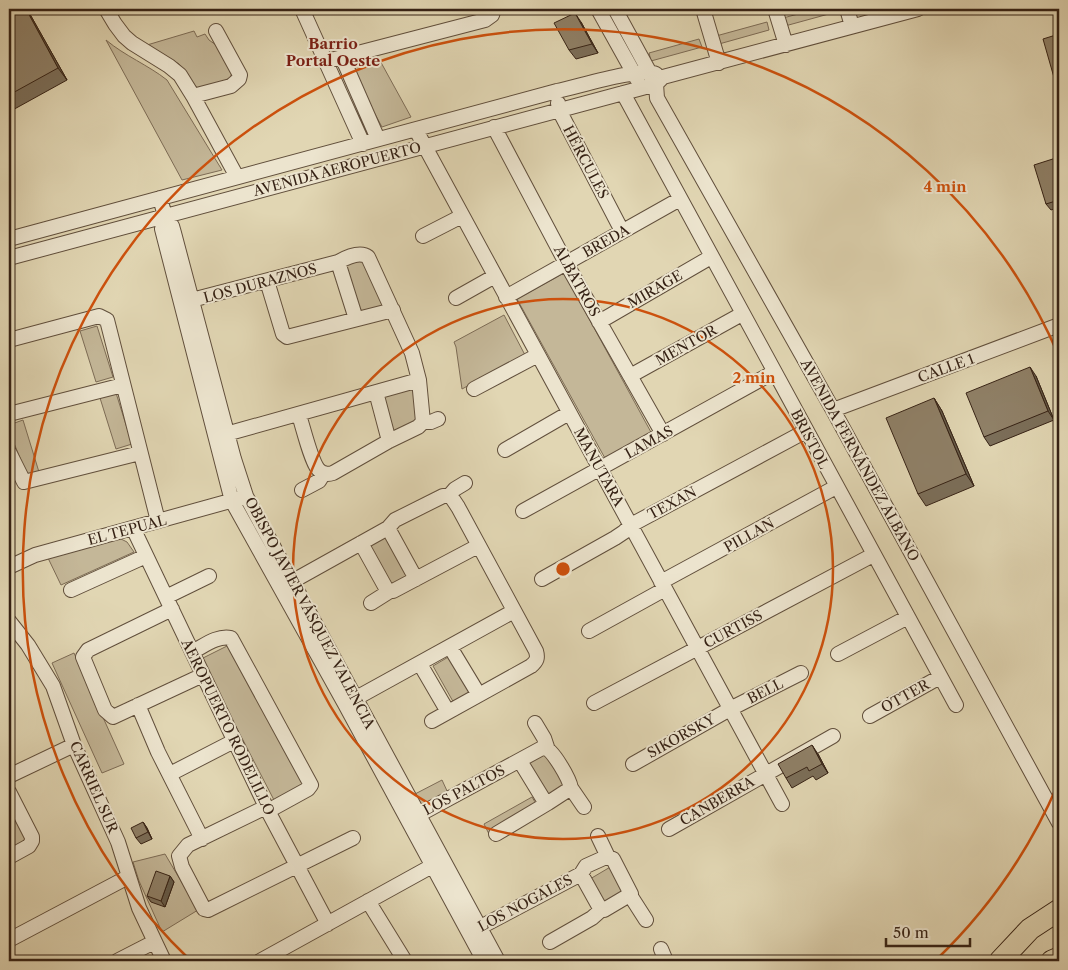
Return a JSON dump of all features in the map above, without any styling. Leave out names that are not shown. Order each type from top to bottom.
[{"type":"highway","points":[[1000,961],[1030,929],[1059,910]]},
{"type":"highway","points":[[1052,961],[1059,958]]},
{"type":"street","points":[[106,9],[114,24],[124,36],[175,70],[193,96],[237,177]]},
{"type":"street","points":[[302,9],[363,144]]},
{"type":"street","name":"AVENIDA FERNÁNDEZ ALBANO","points":[[598,9],[642,88],[657,83]]},
{"type":"street","name":"AVENIDA FERNÁNDEZ ALBANO","points":[[615,9],[1059,823]]},
{"type":"street","points":[[703,9],[718,63]]},
{"type":"street","points":[[775,9],[786,45]]},
{"type":"street","points":[[847,9],[852,26]]},
{"type":"street","name":"AVENIDA AEROPUERTO","points":[[9,239],[557,91],[633,74],[657,83],[718,63],[918,9]]},
{"type":"street","points":[[327,61],[485,20],[493,12]]},
{"type":"street","points":[[193,96],[231,86],[239,79],[240,75],[216,30]]},
{"type":"street","points":[[342,57],[378,140]]},
{"type":"street","name":"AVENIDA AEROPUERTO","points":[[9,258],[642,88]]},
{"type":"street","name":"HÉRCULES","points":[[557,91],[559,110],[622,232]]},
{"type":"street","name":"BRISTOL","points":[[623,93],[956,705]]},
{"type":"street","name":"ALBATROS","points":[[494,127],[566,263],[663,434]]},
{"type":"street","name":"MANUTARA","points":[[416,130],[782,804]]},
{"type":"street","name":"OBISPO JAVIER VÁSQUEZ VALENCIA","points":[[160,198],[165,216],[162,229],[187,302],[222,435],[232,501],[287,584]]},
{"type":"street","name":"BREDA","points":[[506,296],[680,199]]},
{"type":"street","points":[[423,236],[462,216]]},
{"type":"street","name":"LOS DURAZNOS","points":[[187,302],[338,262],[370,251],[368,257],[412,353],[418,380],[423,422]]},
{"type":"street","name":"MIRAGE","points":[[599,322],[711,257]]},
{"type":"street","points":[[338,262],[356,319]]},
{"type":"street","points":[[456,298],[495,276]]},
{"type":"street","points":[[267,281],[285,336],[290,337],[393,310]]},
{"type":"street","name":"MENTOR","points":[[630,376],[742,314]]},
{"type":"street","points":[[9,340],[99,316],[107,320],[158,521]]},
{"type":"street","name":"CALLE 1","points":[[833,410],[1059,326]]},
{"type":"street","points":[[474,390],[538,355]]},
{"type":"street","name":"LAMAS","points":[[523,511],[774,372]]},
{"type":"street","points":[[222,435],[418,380]]},
{"type":"street","points":[[9,414],[123,385]]},
{"type":"street","points":[[376,392],[389,442]]},
{"type":"street","points":[[504,450],[570,413]]},
{"type":"street","points":[[299,414],[314,463],[324,473],[333,474],[418,427],[423,422],[431,422],[438,419]]},
{"type":"street","name":"TEXAN","points":[[542,579],[615,538],[631,525],[806,431]]},
{"type":"street","name":"OBISPO JAVIER VÁSQUEZ VALENCIA","points":[[222,435],[246,496],[287,584],[475,930],[484,961]]},
{"type":"street","points":[[9,452],[24,482],[140,453]]},
{"type":"street","points":[[302,490],[318,481],[324,473]]},
{"type":"street","points":[[449,496],[455,489],[465,483]]},
{"type":"street","name":"PILLAN","points":[[589,631],[663,586],[836,487]]},
{"type":"street","name":"EL TEPUAL","points":[[9,567],[35,554],[246,496]]},
{"type":"street","points":[[287,584],[388,528],[395,520],[443,496],[452,498],[536,651],[538,658],[531,666],[432,721]]},
{"type":"street","name":"AEROPUERTO RODELILLO","points":[[133,528],[267,809],[328,924]]},
{"type":"street","points":[[388,528],[416,579]]},
{"type":"street","points":[[360,543],[387,590],[393,591],[478,546]]},
{"type":"street","name":"CURTISS","points":[[594,703],[873,555]]},
{"type":"street","points":[[71,590],[146,556]]},
{"type":"street","points":[[203,675],[113,717],[105,710],[83,657],[88,650],[169,603],[209,576]]},
{"type":"street","points":[[371,603],[387,594],[390,590]]},
{"type":"street","points":[[351,702],[514,611]]},
{"type":"street","points":[[838,654],[908,618]]},
{"type":"street","name":"CARRIEL SUR","points":[[9,621],[28,645],[46,673],[58,699],[74,745],[118,842],[139,908],[164,961]]},
{"type":"street","points":[[192,652],[216,639],[231,638],[311,785],[308,789],[188,845],[179,856],[182,866],[204,909],[208,910],[353,838]]},
{"type":"street","points":[[450,647],[478,695]]},
{"type":"street","points":[[420,664],[448,712]]},
{"type":"street","name":"BELL","points":[[730,709],[800,673]]},
{"type":"street","name":"OTTER","points":[[870,716],[940,676]]},
{"type":"street","points":[[138,705],[158,752],[202,838]]},
{"type":"street","name":"SIKORSKY","points":[[633,764],[730,709]]},
{"type":"street","points":[[535,723],[547,747],[584,807]]},
{"type":"street","points":[[765,773],[833,736]]},
{"type":"street","points":[[170,774],[234,741]]},
{"type":"street","points":[[9,776],[74,745]]},
{"type":"street","name":"LOS PALTOS","points":[[413,817],[541,748],[547,747]]},
{"type":"street","name":"LOS PALTOS","points":[[520,761],[545,802],[548,803]]},
{"type":"street","name":"CANBERRA","points":[[669,829],[765,773]]},
{"type":"street","points":[[496,834],[571,788]]},
{"type":"street","points":[[9,792],[32,837],[32,841],[29,846],[9,857]]},
{"type":"street","name":"OBISPO JAVIER VÁSQUEZ VALENCIA","points":[[413,817],[432,866],[498,961]]},
{"type":"street","points":[[598,836],[608,857],[613,859],[631,892],[630,895],[646,920]]},
{"type":"street","name":"LOS NOGALES","points":[[475,930],[581,874],[586,866],[608,857]]},
{"type":"street","points":[[260,961],[432,866]]},
{"type":"street","name":"LOS NOGALES","points":[[581,874],[601,910]]},
{"type":"street","points":[[9,940],[128,877]]},
{"type":"street","points":[[550,942],[592,918],[601,910],[630,895]]},
{"type":"street","points":[[368,901],[405,961]]},
{"type":"street","points":[[117,961],[154,942]]},
{"type":"shaded area","points":[[817,9],[835,9],[836,12],[785,26],[783,18]]},
{"type":"shaded area","points":[[767,22],[769,30],[719,44],[716,36]]},
{"type":"shaded area","points":[[194,31],[197,37],[205,34],[216,45],[232,73],[230,78],[200,92],[179,64],[147,45]]},
{"type":"shaded area","points":[[699,39],[702,47],[651,61],[649,53]]},
{"type":"shaded area","points":[[106,40],[167,80],[222,170],[182,180]]},
{"type":"shaded area","points":[[378,57],[411,117],[382,127],[349,66]]},
{"type":"shaded area","points":[[357,259],[364,261],[385,305],[358,314],[344,265]]},
{"type":"shaded area","points":[[564,273],[652,434],[606,460],[517,299]]},
{"type":"shaded area","points":[[504,315],[525,355],[462,389],[454,342]]},
{"type":"shaded area","points":[[97,326],[113,377],[96,382],[80,331]]},
{"type":"shaded area","points":[[410,386],[417,391],[420,418],[397,434],[389,431],[381,400],[386,391]]},
{"type":"shaded area","points":[[116,393],[132,444],[116,449],[100,398]]},
{"type":"shaded area","points":[[23,420],[39,472],[27,475],[9,431],[9,425]]},
{"type":"shaded area","points":[[386,534],[409,576],[397,583],[391,583],[369,543]]},
{"type":"shaded area","points":[[119,538],[127,542],[134,552],[61,585],[48,558]]},
{"type":"shaded area","points":[[231,644],[304,784],[274,800],[201,659]]},
{"type":"shaded area","points":[[74,653],[124,764],[102,773],[52,663]]},
{"type":"shaded area","points":[[450,656],[474,695],[455,705],[433,666]]},
{"type":"shaded area","points":[[546,750],[566,784],[548,795],[528,761]]},
{"type":"shaded area","points":[[442,780],[448,793],[422,807],[415,794]]},
{"type":"shaded area","points":[[532,797],[538,807],[489,834],[484,824]]},
{"type":"shaded area","points":[[9,800],[26,840],[11,852],[9,849]]},
{"type":"shaded area","points":[[165,854],[198,910],[162,932],[139,881],[133,862]]},
{"type":"shaded area","points":[[612,866],[627,893],[604,905],[590,879]]},
{"type":"building","points":[[9,9],[26,9],[58,68],[9,95]]},
{"type":"building","points":[[575,13],[592,44],[569,50],[554,23]]},
{"type":"building","points":[[1059,34],[1059,95],[1043,39]]},
{"type":"building","points":[[1059,157],[1059,200],[1046,204],[1034,165]]},
{"type":"building","points":[[1059,364],[1059,377],[1055,366]]},
{"type":"building","points":[[1030,367],[1048,411],[984,437],[966,393]]},
{"type":"building","points":[[934,398],[966,474],[918,494],[886,418]]},
{"type":"building","points":[[812,745],[822,764],[809,771],[807,767],[786,778],[778,764]]},
{"type":"building","points":[[143,822],[148,832],[136,838],[131,828]]},
{"type":"building","points":[[156,871],[170,876],[161,901],[147,896]]},
{"type":"district","name":"Barrio Portal Oeste","points":[[333,52]]}]
